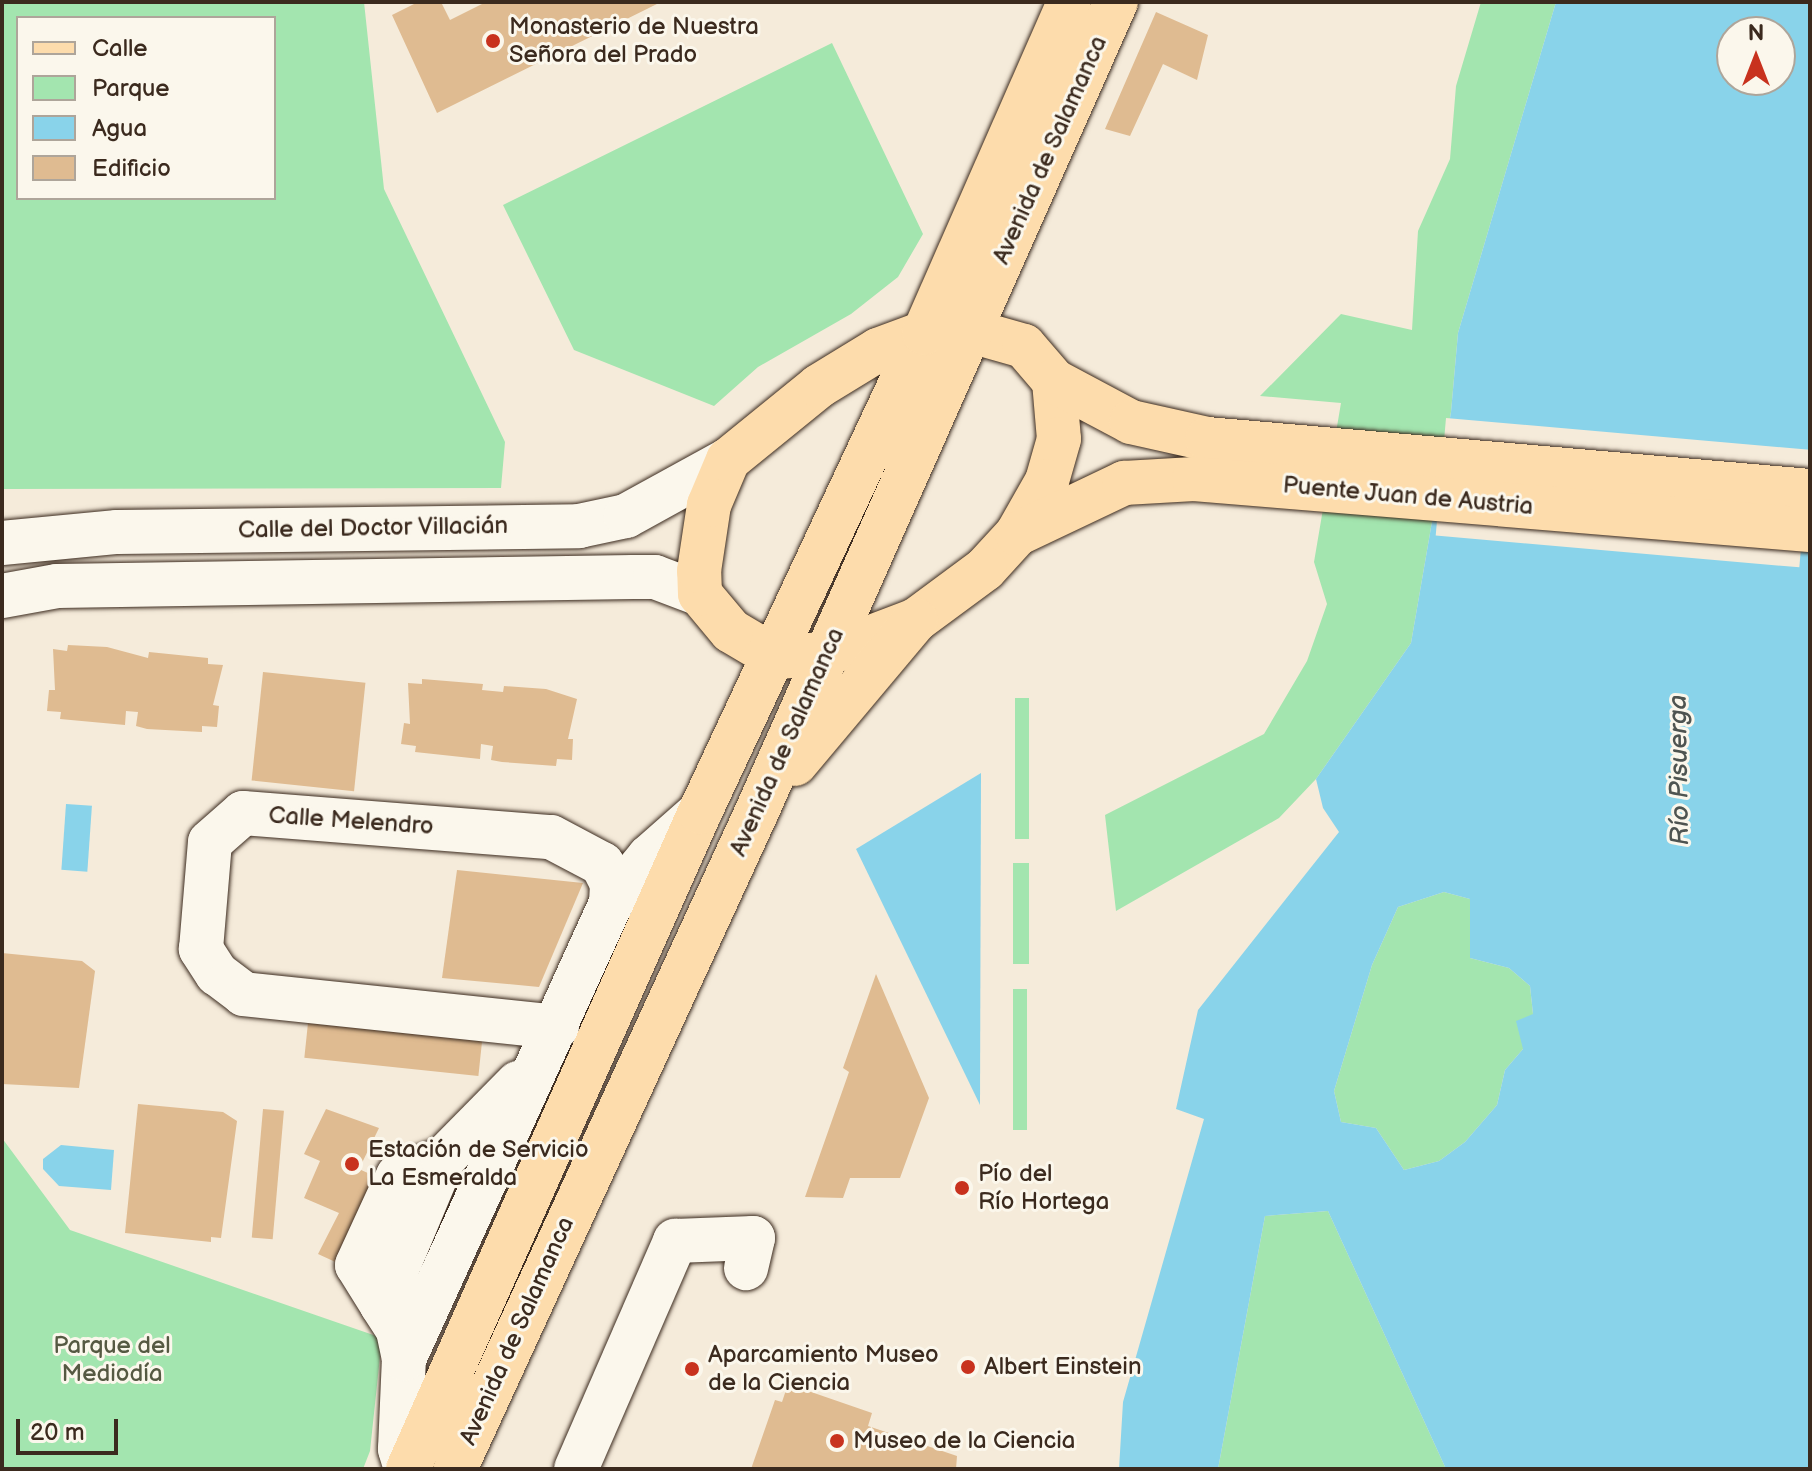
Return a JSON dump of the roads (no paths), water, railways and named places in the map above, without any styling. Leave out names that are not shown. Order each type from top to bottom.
[{"type":"main road","name":"Avenida de Salamanca","points":[[407,1469],[700,812],[924,333],[1069,2]]},
{"type":"main road","name":"Avenida de Salamanca","points":[[455,1469],[758,809],[1116,5]]},
{"type":"main road","points":[[758,809],[916,620],[985,569],[1017,534],[1047,481],[1059,439],[1054,381],[1024,346],[971,331],[924,333],[878,350],[819,386],[728,460],[709,505],[699,553],[700,594],[731,631],[775,657],[827,654],[916,620]]},
{"type":"main road","name":"Puente Juan de Austria","points":[[1054,381],[1131,422],[1234,461],[1810,530]]},
{"type":"main road","name":"Puente Juan de Austria","points":[[1017,534],[1124,483],[1234,461],[1810,491]]},
{"type":"street","name":"Calle del Doctor Villacián","points":[[2,543],[117,532],[579,526],[626,516],[728,460]]},
{"type":"street","points":[[2,596],[57,586],[633,577],[655,577],[700,594]]},
{"type":"street","name":"Avenida de Salamanca","points":[[407,1469],[400,1449],[404,1359],[611,903],[649,857],[700,812]]},
{"type":"street","name":"Calle Melendro","points":[[551,1039],[244,994],[217,974],[201,949],[210,842],[243,813],[551,837],[602,864],[612,884],[611,903]]},
{"type":"street","points":[[404,1359],[398,1330],[382,1305],[443,1159],[551,1039]]},
{"type":"street","points":[[576,1469],[675,1241],[753,1238],[746,1268]]},
{"type":"water","name":"Río Pisuerga","points":[[1556,2],[1810,2],[1810,1469],[1446,1469],[1328,1211],[1265,1216],[1218,1469],[1119,1469],[1123,1402],[1204,1119],[1176,1109],[1198,1010],[1339,832],[1323,808],[1316,779],[1411,643],[1451,412],[1458,333]],"holes":[[[1444,892],[1470,899],[1470,958],[1509,968],[1530,986],[1533,1014],[1516,1021],[1523,1049],[1505,1070],[1497,1105],[1465,1142],[1439,1161],[1404,1170],[1376,1128],[1341,1122],[1334,1091],[1372,965],[1398,907]]]},
{"type":"water","points":[[981,773],[980,1105],[856,849]]},
{"type":"water","points":[[66,804],[92,806],[87,872],[61,870]]},
{"type":"water","points":[[61,1145],[114,1150],[111,1190],[59,1186],[43,1169],[43,1159]]},
{"type":"place","name":"Monasterio de Nuestra Señora del Prado","points":[[493,41]]},
{"type":"place","name":"Estación de Servicio La Esmeralda","points":[[352,1164]]},
{"type":"place","name":"Pío del Río Hortega","points":[[962,1188]]},
{"type":"place","name":"Albert Einstein","points":[[968,1367]]},
{"type":"place","name":"Aparcamiento Museo de la Ciencia","points":[[692,1369]]},
{"type":"place","name":"Museo de la Ciencia","points":[[837,1441]]},
{"type":"park label","name":"Parque del Mediodía","points":[[112,1360]]}]
